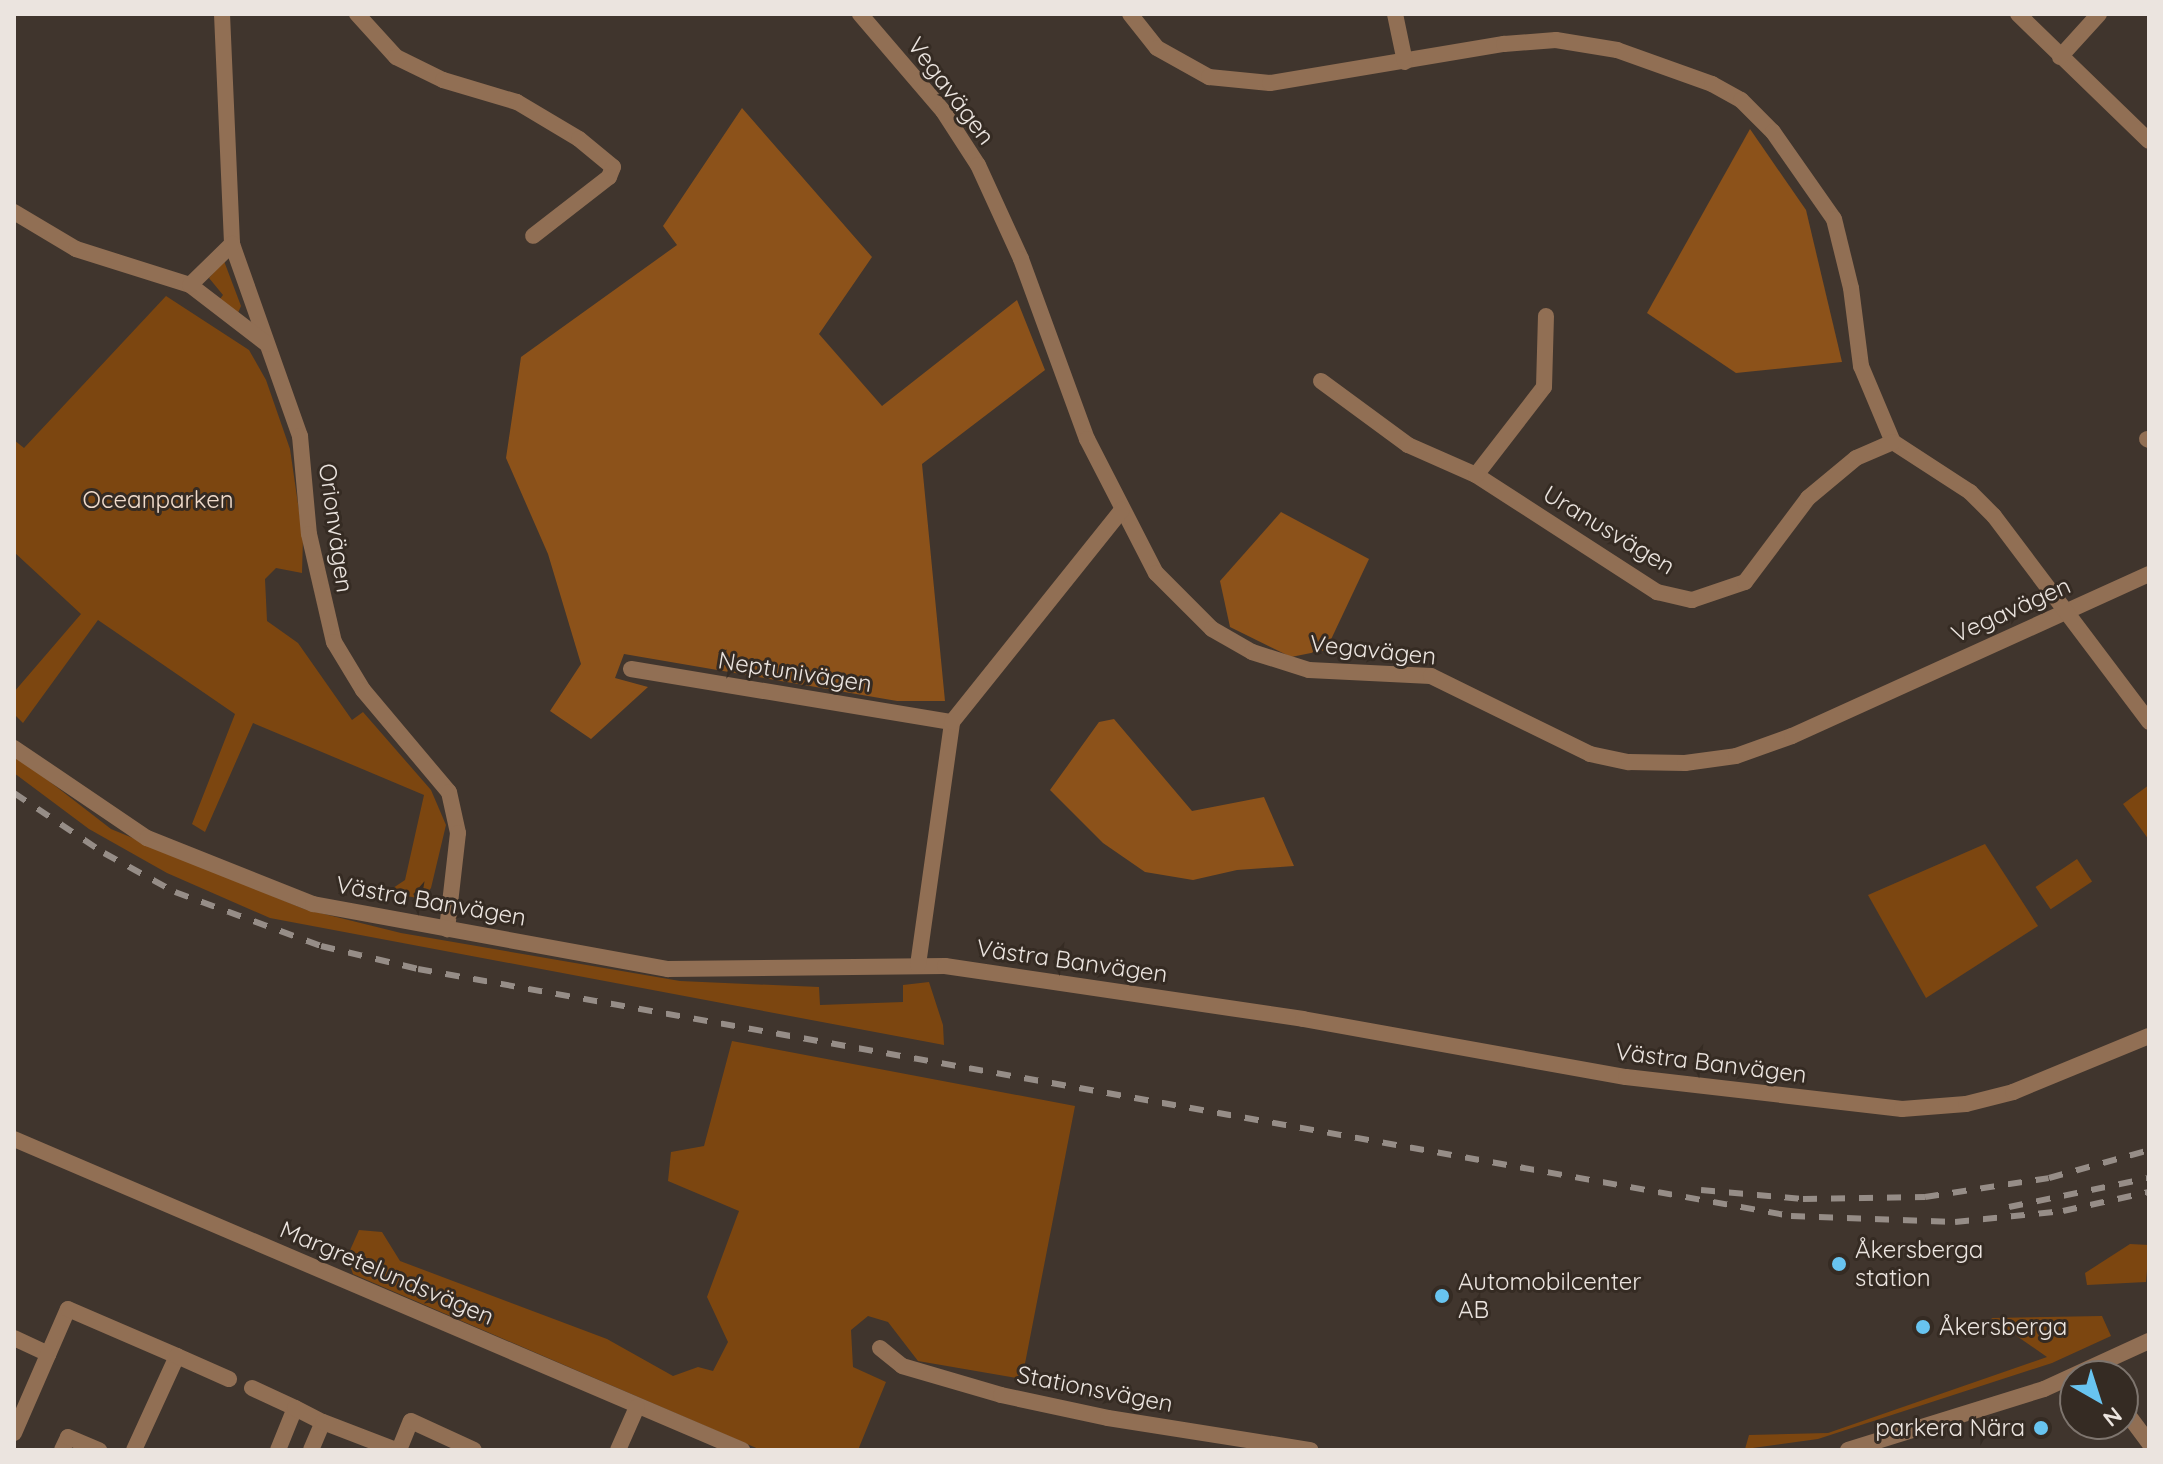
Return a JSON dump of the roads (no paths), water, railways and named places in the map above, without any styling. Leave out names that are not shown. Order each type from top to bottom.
[{"type":"street","name":"Orionvägen","points":[[222,14],[232,244],[300,436],[309,534],[334,642],[363,690],[431,764],[449,792],[457,815],[447,929]]},
{"type":"street","points":[[357,14],[396,57],[443,80],[517,102],[579,139],[613,167],[609,177],[533,236]]},
{"type":"street","name":"Vegavägen","points":[[860,14],[943,111],[978,165],[1021,259],[1087,439],[1156,573],[1187,607],[1252,652],[1309,670],[1431,676],[1590,754],[1629,762],[1685,763],[1736,756],[2149,574]]},
{"type":"street","points":[[1130,14],[1157,48],[1209,77],[1270,83],[1504,44],[1585,43],[1712,84],[1741,100],[1773,132],[1834,219],[1851,288],[1861,366],[1893,442],[1970,492],[2067,612],[2149,722]]},
{"type":"street","points":[[1395,14],[1405,62]]},
{"type":"street","points":[[2018,14],[2149,141]]},
{"type":"street","points":[[2060,57],[2099,14]]},
{"type":"street","points":[[14,212],[102,259],[190,285],[269,345]]},
{"type":"street","points":[[190,285],[232,244]]},
{"type":"street","points":[[1476,475],[1544,387],[1546,316]]},
{"type":"street","name":"Uranusvägen","points":[[1321,381],[1408,445],[1476,475],[1657,592],[1692,600],[1745,582],[1808,498],[1856,458],[1893,442]]},
{"type":"street","points":[[918,965],[952,722],[1122,510]]},
{"type":"street","name":"Neptunivägen","points":[[631,669],[952,722]]},
{"type":"street","name":"Västra Banvägen","points":[[14,748],[147,838],[313,904],[668,969],[918,965],[1303,1019],[1512,1060],[1679,1085],[1902,1109],[1966,1104],[2013,1092],[2149,1036]]},
{"type":"street","name":"Margretelundsvägen","points":[[14,1139],[742,1450]]},
{"type":"street","points":[[14,1433],[68,1309],[229,1379]]},
{"type":"street","points":[[14,1338],[48,1354]]},
{"type":"street","points":[[2118,1360],[2149,1341]]},
{"type":"street","name":"Stationsvägen","points":[[880,1348],[902,1366],[1001,1395],[1108,1418],[1310,1450]]},
{"type":"street","points":[[134,1450],[177,1356]]},
{"type":"street","points":[[1848,1450],[2059,1384]]},
{"type":"street","points":[[252,1388],[323,1422],[397,1450],[411,1421],[474,1450]]},
{"type":"street","points":[[618,1450],[637,1407]]},
{"type":"street","points":[[278,1450],[295,1408]]},
{"type":"street","points":[[311,1450],[323,1422]]},
{"type":"street","points":[[62,1450],[68,1437],[99,1450]]},
{"type":"railway","points":[[14,793],[104,853],[175,892],[321,946],[418,969],[1791,1216],[1955,1222],[2063,1211],[2149,1192]]},
{"type":"railway","points":[[1701,1190],[1803,1199],[1925,1197],[2049,1178],[2149,1150]]},
{"type":"railway","points":[[2009,1207],[2149,1178]]},
{"type":"place","name":"Åkersberga station","points":[[1839,1264]]},
{"type":"place","name":"Automobilcenter AB","points":[[1442,1296]]},
{"type":"place","name":"Åkersberga","points":[[1923,1327]]},
{"type":"place","name":"parkera Nära","points":[[2041,1428]]},
{"type":"park label","name":"Oceanparken","points":[[158,500]]}]
